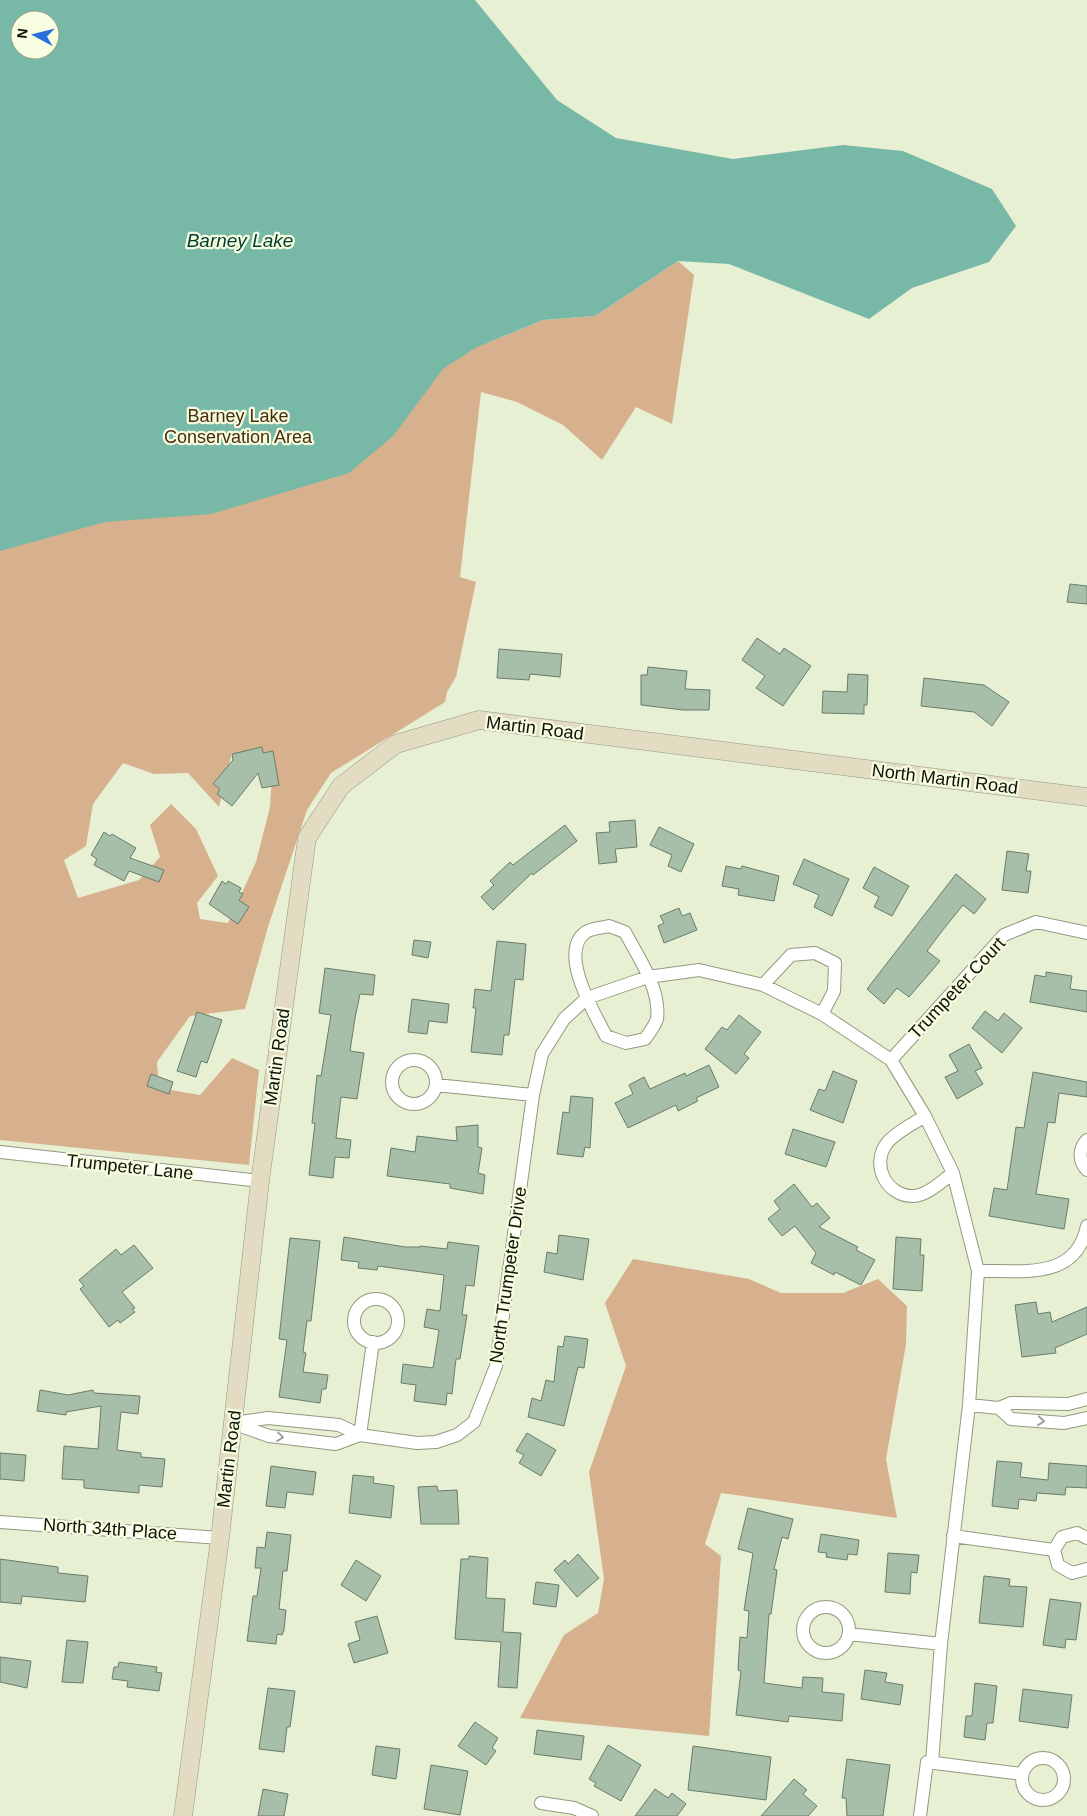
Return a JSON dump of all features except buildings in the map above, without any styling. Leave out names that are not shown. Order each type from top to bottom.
[{"type":"street","name":"Martin Road","points":[[183,1816],[220,1538],[260,1181],[307,838],[341,786],[396,744],[479,720],[803,762]]},
{"type":"street","name":"North Martin Road","points":[[803,762],[1087,797]]},
{"type":"street","name":"Trumpeter Court","points":[[891,1060],[1004,935],[1036,922],[1087,933]]},
{"type":"street","points":[[609,926],[625,932],[648,977],[657,1004],[656,1021],[645,1039],[626,1043],[606,1036],[587,998],[575,968],[577,943],[586,932],[609,926]]},
{"type":"street","points":[[763,986],[791,955],[815,953],[835,963],[834,991],[822,1014]]},
{"type":"street","name":"North Trumpeter Drive","points":[[233,1423],[268,1418],[339,1425],[360,1435],[417,1443],[436,1442],[457,1435],[474,1422],[496,1366],[533,1095],[542,1054],[564,1019],[587,998],[648,977],[700,970],[763,986],[822,1014],[891,1060],[924,1116],[953,1173],[978,1271],[969,1405],[941,1644],[932,1763],[927,1762],[920,1816]]},
{"type":"street","points":[[436,1085],[533,1095]]},
{"type":"street","points":[[924,1116],[887,1143],[881,1154],[880,1167],[883,1179],[891,1188],[902,1195],[915,1196],[927,1192],[953,1173]]},
{"type":"street","points":[[1087,1140],[1081,1151],[1080,1159],[1087,1170]]},
{"type":"street","name":"Trumpeter Lane","points":[[0,1152],[260,1181]]},
{"type":"street","points":[[978,1271],[1050,1269],[1075,1256],[1085,1236],[1087,1226]]},
{"type":"street","points":[[360,1435],[373,1342]]},
{"type":"street","points":[[969,1405],[999,1408],[1011,1402],[1068,1404],[1087,1399]]},
{"type":"street","points":[[999,1408],[1011,1419],[1064,1423],[1087,1418]]},
{"type":"street","name":"North Trumpeter Drive","points":[[233,1423],[269,1436],[336,1444],[360,1435]]},
{"type":"street","name":"North 34th Place","points":[[0,1522],[220,1538]]},
{"type":"street","points":[[1087,1538],[1077,1533],[1062,1537],[1054,1550],[1058,1566],[1072,1573],[1087,1568]]},
{"type":"street","points":[[953,1536],[1054,1550]]},
{"type":"street","points":[[849,1634],[941,1644]]},
{"type":"street","points":[[932,1763],[1022,1774]]},
{"type":"street","points":[[541,1803],[574,1808],[592,1816]]},
{"type":"green space","name":"Barney Lake Conservation Area","points":[[0,160],[487,343],[543,320],[595,316],[678,261],[694,275],[672,424],[636,407],[602,460],[563,425],[517,402],[481,392],[460,577],[476,582],[456,677],[447,692],[445,702],[331,773],[307,810],[268,927],[245,1009],[190,1016],[157,1062],[159,1088],[200,1095],[232,1058],[259,1070],[249,1165],[0,1140]],"holes":[[[232,753],[273,761],[270,807],[256,862],[228,923],[200,919],[197,903],[218,876],[196,829],[171,804],[150,825],[160,857],[139,880],[78,898],[64,860],[86,846],[93,804],[123,763],[154,774],[188,773],[219,807]]]},
{"type":"green space","points":[[633,1259],[749,1279],[781,1293],[843,1293],[878,1279],[907,1306],[906,1344],[886,1459],[897,1518],[721,1493],[705,1544],[721,1556],[709,1736],[520,1718],[564,1635],[598,1613],[604,1579],[589,1472],[626,1366],[605,1303]]},
{"type":"water","name":"Barney Lake","points":[[0,0],[475,0],[557,100],[616,138],[733,159],[843,145],[903,151],[992,189],[1016,226],[989,262],[912,288],[869,319],[729,264],[678,261],[595,316],[543,320],[475,348],[443,369],[393,436],[349,473],[211,514],[105,522],[0,551]]}]
